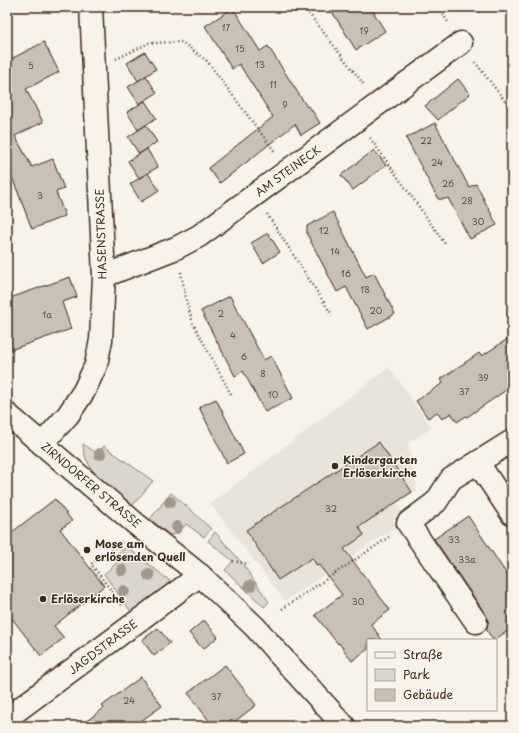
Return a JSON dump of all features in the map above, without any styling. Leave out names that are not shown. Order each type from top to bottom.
[{"type":"street","name":"HASENSTRASSE","points":[[42,444],[68,415],[84,391],[96,365],[101,340],[104,276],[91,7]]},
{"type":"street","name":"AM STEINECK","points":[[104,276],[176,248],[199,236],[461,43]]},
{"type":"street","name":"ZIRNDORFER STRASSE","points":[[7,414],[136,524],[200,575],[256,627],[344,726]]},
{"type":"street","points":[[476,622],[408,523],[436,502],[452,479],[512,441]]},
{"type":"street","points":[[478,463],[512,514]]},
{"type":"street","name":"JAGDSTRASSE","points":[[7,718],[200,575]]},
{"type":"path","points":[[304,7],[379,104]]},
{"type":"path","points":[[94,70],[149,42],[182,42],[207,61],[289,171]]},
{"type":"path","points":[[461,43],[512,110]]},
{"type":"path","points":[[358,119],[446,245]]},
{"type":"path","points":[[255,196],[332,315]]},
{"type":"path","points":[[176,248],[187,304],[193,323],[232,396]]},
{"type":"path","points":[[282,610],[408,523]]},
{"type":"path","points":[[136,524],[122,542],[91,564],[136,623]]},
{"type":"path","points":[[233,561],[249,564]]},
{"type":"shaded area","name":"Kindergarten Erlöserkirche","points":[[389,367],[432,428],[408,443],[417,490],[397,504],[406,520],[285,601],[210,504]]},
{"type":"green space","points":[[83,444],[98,454],[104,446],[153,481],[132,506],[100,479],[93,471],[84,454]]},
{"type":"green space","points":[[171,493],[211,529],[204,537],[186,524],[179,533],[170,535],[150,519]]},
{"type":"green space","points":[[215,532],[242,563],[269,602],[264,607],[225,570],[233,561],[208,541]]},
{"type":"green space","points":[[127,547],[175,585],[134,616],[104,574],[117,563],[112,556]]},
{"type":"building","points":[[329,7],[370,7],[385,31],[356,50]]},
{"type":"building","points":[[233,8],[260,51],[268,46],[307,107],[309,106],[320,123],[301,135],[295,124],[220,183],[208,168],[273,117],[239,64],[232,69],[205,26]]},
{"type":"building","points":[[44,42],[59,72],[26,89],[43,122],[15,136],[32,167],[53,159],[64,189],[56,192],[65,216],[32,229],[7,164],[7,51],[11,59]]},
{"type":"building","points":[[145,52],[156,69],[138,81],[127,63]]},
{"type":"building","points":[[146,76],[157,93],[139,104],[128,87]]},
{"type":"building","points":[[458,79],[470,94],[438,120],[425,106]]},
{"type":"building","points":[[145,101],[156,118],[138,130],[127,112]]},
{"type":"building","points":[[435,123],[469,187],[476,184],[497,225],[470,239],[448,198],[438,199],[406,138]]},
{"type":"building","points":[[146,125],[157,142],[139,154],[128,137]]},
{"type":"building","points":[[147,149],[158,167],[139,178],[128,161]]},
{"type":"building","points":[[374,150],[386,165],[353,190],[341,175]]},
{"type":"building","points":[[148,173],[159,190],[141,202],[130,184]]},
{"type":"building","points":[[333,212],[366,277],[374,273],[395,314],[368,329],[346,287],[337,292],[307,234],[307,226]]},
{"type":"building","points":[[268,233],[280,252],[263,263],[251,243]]},
{"type":"building","points":[[70,277],[77,297],[62,302],[71,329],[7,351],[7,299]]},
{"type":"building","points":[[230,296],[264,360],[271,356],[293,398],[265,412],[243,371],[235,376],[201,311]]},
{"type":"building","points":[[512,336],[512,386],[467,417],[466,416],[457,422],[451,413],[442,419],[437,412],[428,418],[416,401],[443,383],[441,379],[479,353],[482,356]]},
{"type":"building","points":[[216,399],[244,454],[227,463],[199,407]]},
{"type":"building","points":[[379,442],[412,492],[359,527],[364,535],[344,549],[390,610],[371,624],[381,639],[367,639],[367,650],[352,661],[315,615],[342,595],[319,565],[317,566],[312,558],[278,580],[246,530]]},
{"type":"building","points":[[55,499],[72,521],[60,529],[104,586],[54,626],[64,638],[41,656],[7,612],[7,536]]},
{"type":"building","points":[[468,516],[512,582],[512,628],[496,639],[492,639],[486,629],[488,621],[486,615],[434,539]]},
{"type":"building","points":[[204,620],[218,637],[203,649],[189,633]]},
{"type":"building","points":[[158,628],[170,643],[154,656],[142,640]]},
{"type":"building","points":[[225,665],[256,705],[229,726],[213,726],[188,693]]},
{"type":"building","points":[[141,677],[162,706],[134,726],[80,726],[104,708],[102,706]]},
{"type":"place","name":"Kindergarten Erlöserkirche","points":[[335,466]]},
{"type":"place","name":"Mose am erlösenden Quell","points":[[87,550]]},
{"type":"place","name":"Erlöserkirche","points":[[43,599]]}]
